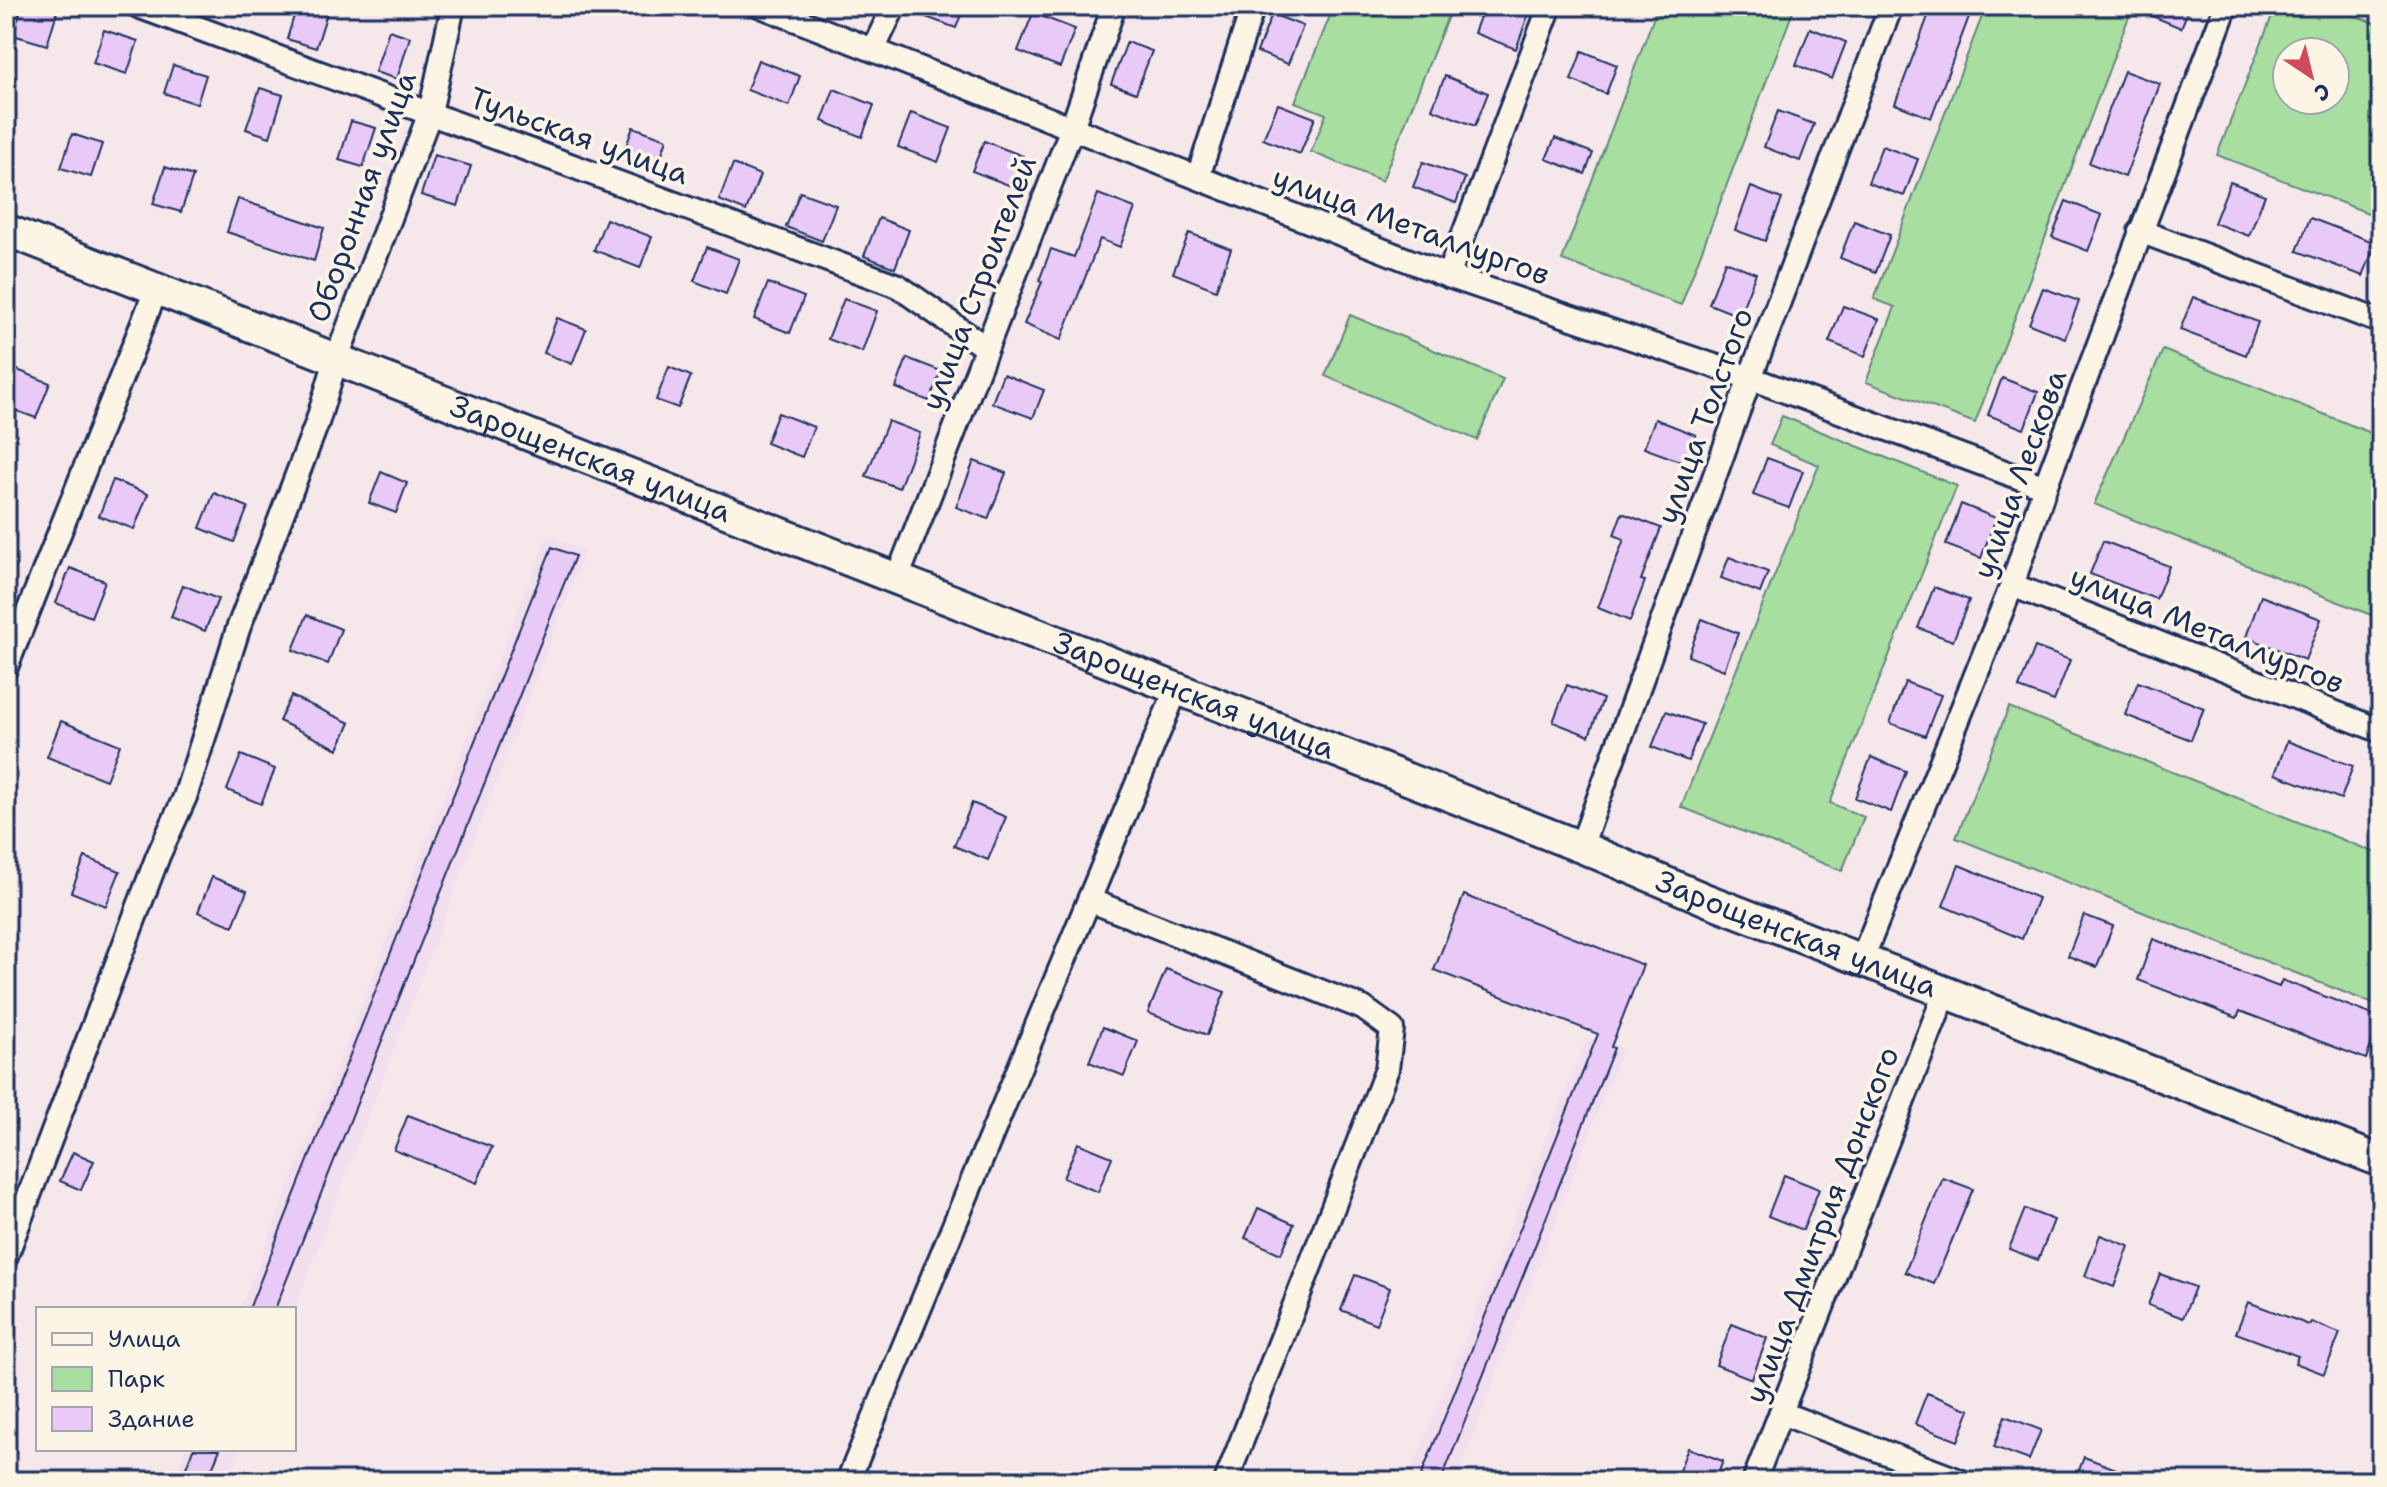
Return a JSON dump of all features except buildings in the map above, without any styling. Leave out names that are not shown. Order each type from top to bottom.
[{"type":"street","name":"Тульская улица","points":[[138,6],[898,286],[986,348]]},
{"type":"street","name":"Оборонная улица","points":[[6,1256],[158,856],[185,797],[238,629],[430,113],[453,6]]},
{"type":"street","name":"улица Металлургов","points":[[761,6],[1448,276],[1750,378],[2045,487]]},
{"type":"street","points":[[873,50],[894,6]]},
{"type":"street","name":"улица Строителей","points":[[896,581],[1072,128],[1114,6]]},
{"type":"street","points":[[1198,177],[1253,6]]},
{"type":"street","points":[[1448,276],[1550,6]]},
{"type":"street","name":"улица Толстого","points":[[1581,847],[1750,378],[1891,6]]},
{"type":"street","name":"улица Лескова","points":[[1862,959],[2012,585],[2045,487],[2226,6]]},
{"type":"street","name":"Зарощенская улица","points":[[6,230],[1581,847],[1707,900],[2381,1161]]},
{"type":"street","points":[[2140,231],[2381,322]]},
{"type":"street","points":[[6,667],[156,290]]},
{"type":"street","name":"улица Металлургов","points":[[2012,585],[2381,731]]},
{"type":"street","points":[[848,1481],[1176,690]]},
{"type":"street","points":[[1089,900],[1363,1008],[1392,1029],[1387,1069],[1226,1481]]},
{"type":"street","name":"улица Дмитрия Донского","points":[[1754,1481],[1946,991]]},
{"type":"street","points":[[1781,1413],[1960,1481]]},
{"type":"shaded area","points":[[548,533],[585,552],[296,1307],[241,1307]]},
{"type":"shaded area","points":[[1587,1037],[1623,1047],[1456,1481],[1407,1481]]},
{"type":"shaded area","points":[[184,1451],[240,1451],[229,1481],[172,1481]]},
{"type":"green space","points":[[1334,6],[1452,6],[1382,181],[1311,152],[1326,114],[1295,102]]},
{"type":"green space","points":[[1658,6],[1795,6],[1681,305],[1562,260]]},
{"type":"green space","points":[[1986,6],[2133,6],[1975,423],[1866,382],[1895,307],[1874,299]]},
{"type":"green space","points":[[2276,6],[2332,6],[2381,26],[2381,218],[2217,155]]},
{"type":"green space","points":[[1350,315],[1503,379],[1477,440],[1325,376]]},
{"type":"green space","points":[[2163,350],[2381,437],[2381,619],[2094,504]]},
{"type":"green space","points":[[1782,416],[1957,486],[1830,803],[1864,817],[1842,871],[1681,807],[1819,465],[1770,445]]},
{"type":"green space","points":[[2009,707],[2381,855],[2381,1007],[1956,838]]}]
